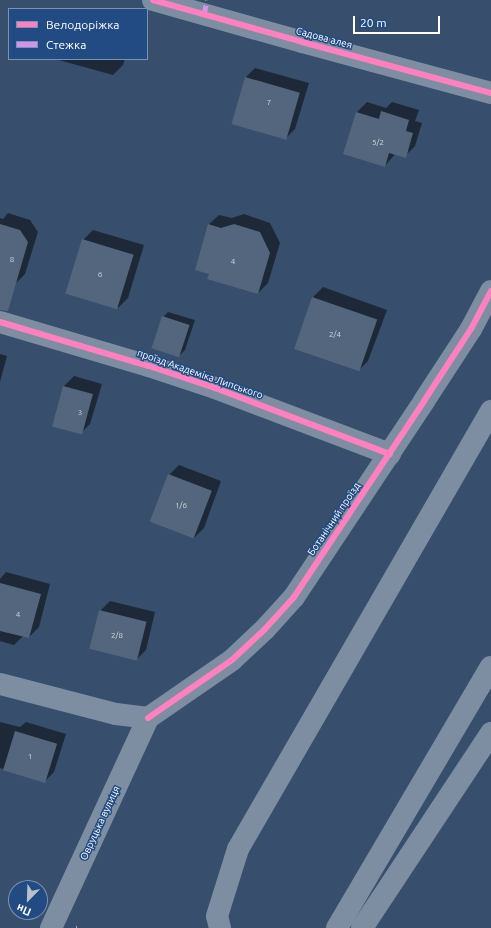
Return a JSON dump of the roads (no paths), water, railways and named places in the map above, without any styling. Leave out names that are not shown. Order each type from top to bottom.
[{"type":"street","name":"Садова алея","points":[[153,0],[205,8],[491,93]]},
{"type":"street","name":"Ботанічний проїзд","points":[[148,718],[232,660],[265,629],[294,597],[390,454],[471,328],[491,291]]},
{"type":"street","name":"проїзд Академіка Липського","points":[[0,322],[149,366],[215,388],[390,454]]},
{"type":"street","points":[[220,928],[217,916],[238,849],[491,411]]},
{"type":"street","points":[[337,928],[491,668]]},
{"type":"street","points":[[0,684],[116,714],[148,718]]},
{"type":"street","name":"Овруцька вулиця","points":[[51,928],[148,718]]},
{"type":"street","points":[[362,928],[491,733]]}]
